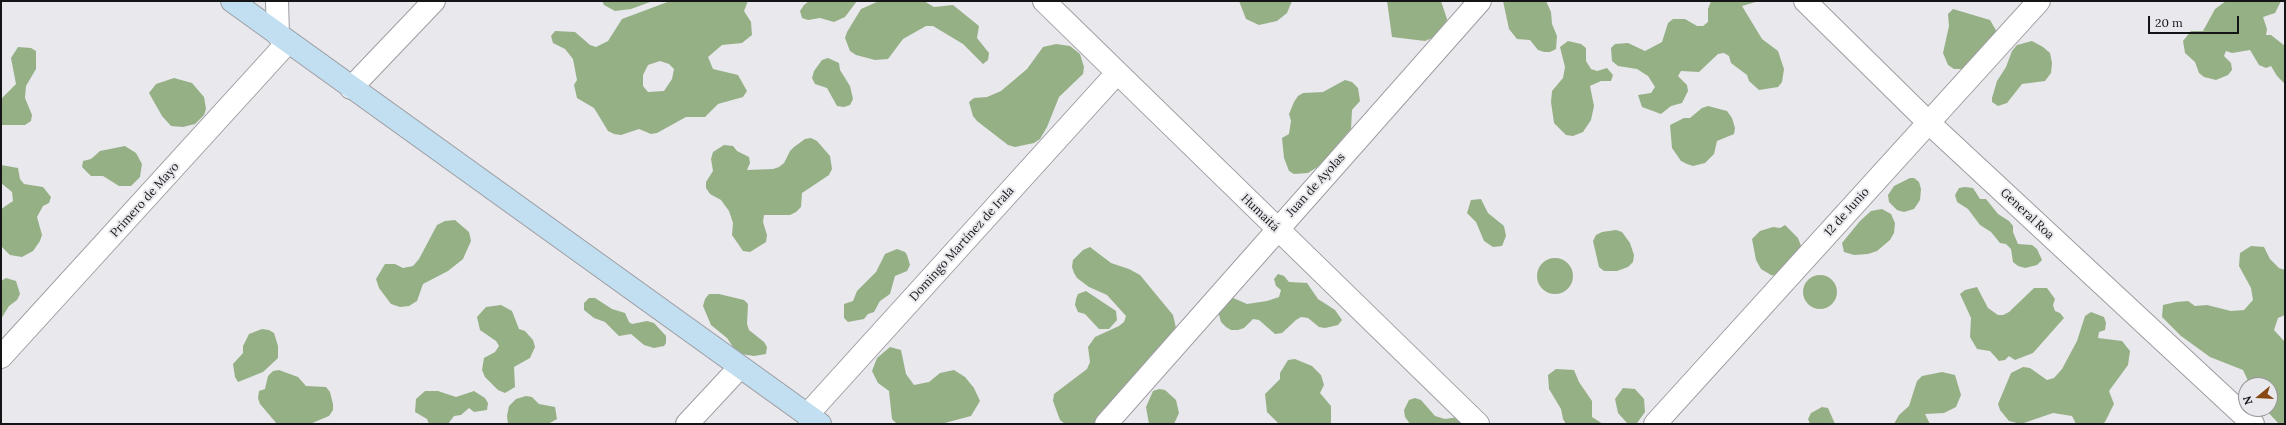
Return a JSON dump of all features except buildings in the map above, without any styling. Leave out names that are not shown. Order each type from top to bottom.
[{"type":"main road","points":[[232,1],[350,88],[813,419]]},
{"type":"street","points":[[277,1],[283,39]]},
{"type":"street","points":[[350,88],[434,1]]},
{"type":"street","name":"Humaitá","points":[[1044,1],[1276,230],[1478,424]]},
{"type":"street","name":"Juan de Ayolas","points":[[1106,424],[1480,1]]},
{"type":"street","name":"General Roa","points":[[1805,1],[1928,122],[2252,424]]},
{"type":"street","name":"12 de Junio","points":[[1654,424],[2039,1]]},
{"type":"street","name":"Primero de Mayo","points":[[1,357],[283,39]]},
{"type":"street","name":"Domingo Martínez de Irala","points":[[813,419],[1117,73]]},
{"type":"street","points":[[687,424],[740,367]]},
{"type":"green space","points":[[602,1],[653,1],[631,9],[615,11],[604,5]]},
{"type":"green space","points":[[670,1],[748,1],[744,11],[751,22],[752,35],[742,43],[722,45],[708,57],[713,69],[738,75],[747,91],[743,97],[718,104],[705,117],[686,117],[657,133],[651,134],[639,129],[621,135],[608,131],[594,108],[577,98],[574,85],[577,80],[573,59],[565,49],[553,43],[551,36],[555,31],[575,32],[590,45],[596,47],[608,41],[622,19]],"holes":[[[660,61],[669,64],[674,69],[672,79],[664,91],[648,92],[643,86],[643,75],[648,65]]]},
{"type":"green space","points":[[809,1],[857,1],[845,17],[834,22],[820,18],[808,20],[802,18],[800,11]]},
{"type":"green space","points":[[879,1],[924,1],[934,7],[953,5],[979,26],[977,38],[989,53],[988,60],[983,64],[963,44],[933,26],[926,26],[903,39],[888,59],[875,60],[856,55],[850,51],[845,38],[847,32],[861,9]]},
{"type":"green space","points":[[1239,1],[1292,1],[1287,13],[1277,21],[1259,25],[1246,19]]},
{"type":"green space","points":[[1387,1],[1441,1],[1447,19],[1446,25],[1437,36],[1425,41],[1392,37]]},
{"type":"green space","points":[[1503,1],[1546,1],[1551,12],[1552,24],[1557,36],[1556,49],[1550,52],[1544,52],[1538,50],[1530,40],[1517,39],[1509,29]]},
{"type":"green space","points":[[1711,1],[1759,1],[1742,6],[1762,39],[1778,51],[1784,69],[1782,82],[1778,87],[1759,90],[1749,81],[1747,75],[1731,63],[1729,56],[1724,53],[1718,54],[1699,72],[1681,71],[1678,76],[1687,85],[1688,91],[1682,103],[1671,106],[1661,114],[1642,107],[1638,95],[1651,93],[1655,87],[1648,76],[1637,69],[1618,66],[1612,61],[1611,48],[1615,44],[1628,43],[1645,51],[1662,42],[1668,23],[1673,19],[1685,19],[1697,26],[1703,26],[1708,22],[1708,9]]},
{"type":"green space","points":[[2226,1],[2281,1],[2275,13],[2263,17],[2267,29],[2266,35],[2271,35],[2285,46],[2285,84],[2277,76],[2271,66],[2266,68],[2259,65],[2250,50],[2232,53],[2226,51],[2224,56],[2231,63],[2232,70],[2228,75],[2216,80],[2204,77],[2199,73],[2195,62],[2185,53],[2183,41],[2191,31],[2203,31],[2215,9]]},
{"type":"green space","points":[[1953,9],[1990,20],[1997,32],[1966,67],[1961,69],[1954,69],[1948,65],[1943,53],[1949,26],[1948,14]]},
{"type":"green space","points":[[1568,41],[1581,44],[1586,48],[1586,61],[1591,69],[1597,71],[1607,68],[1613,75],[1611,81],[1601,81],[1590,86],[1594,106],[1591,120],[1583,132],[1573,136],[1566,135],[1554,123],[1551,102],[1552,91],[1563,78],[1565,67],[1560,47]]},
{"type":"green space","points":[[2032,41],[2050,53],[2052,63],[2051,73],[2045,81],[2022,84],[2007,103],[1998,106],[1992,102],[1992,98],[1997,81],[2006,67],[2012,51],[2017,45]]},
{"type":"green space","points":[[1056,44],[1070,46],[1080,54],[1084,67],[1083,74],[1059,97],[1047,127],[1040,139],[1034,143],[1015,147],[1008,145],[977,121],[973,116],[969,102],[974,98],[987,97],[1001,91],[1027,69],[1043,47]]},
{"type":"green space","points":[[18,47],[31,48],[36,51],[36,69],[26,86],[25,98],[32,115],[31,121],[25,125],[1,125],[1,99],[16,84],[11,58]]},
{"type":"green space","points":[[828,58],[839,63],[840,70],[850,86],[853,99],[850,105],[844,107],[837,106],[827,88],[815,84],[812,78],[814,71],[822,60]]},
{"type":"green space","points":[[174,78],[192,83],[204,97],[206,109],[204,115],[195,124],[183,127],[171,126],[162,116],[149,93],[156,84]]},
{"type":"green space","points":[[1345,80],[1352,82],[1358,88],[1360,101],[1352,110],[1351,129],[1343,138],[1339,152],[1331,162],[1319,166],[1308,173],[1294,174],[1289,171],[1284,158],[1282,138],[1289,134],[1291,121],[1289,114],[1294,102],[1298,96],[1303,93],[1323,92]]},
{"type":"green space","points":[[1708,106],[1727,111],[1732,118],[1735,128],[1734,134],[1717,141],[1714,154],[1705,163],[1693,166],[1681,161],[1672,148],[1670,125],[1684,118],[1690,118],[1702,108]]},
{"type":"green space","points":[[811,138],[817,141],[830,156],[832,169],[829,175],[802,193],[801,207],[796,212],[790,215],[764,215],[763,222],[767,235],[766,242],[750,252],[743,251],[732,235],[733,223],[729,211],[721,200],[710,194],[706,188],[706,182],[713,171],[711,159],[713,152],[724,145],[733,146],[737,151],[749,157],[750,163],[747,170],[773,169],[784,163],[790,151],[794,147],[805,139]]},
{"type":"green space","points":[[125,146],[136,153],[142,164],[140,177],[131,186],[119,186],[103,176],[91,176],[82,167],[83,161],[91,159],[100,151]]},
{"type":"green space","points":[[1,165],[18,168],[20,179],[24,184],[43,187],[51,197],[49,203],[43,206],[37,217],[42,235],[40,241],[33,251],[22,257],[10,255],[1,246],[1,209],[13,201],[12,192],[1,183]]},
{"type":"green space","points":[[1910,178],[1914,178],[1919,182],[1921,189],[1920,200],[1914,209],[1904,212],[1897,210],[1889,202],[1888,195],[1894,186]]},
{"type":"green space","points":[[1959,188],[1973,188],[1980,199],[1986,199],[1998,214],[2009,221],[2013,226],[2013,232],[2018,244],[2032,245],[2037,249],[2042,260],[2037,265],[2025,268],[2018,266],[2013,262],[2011,249],[2006,244],[2000,243],[1991,232],[1980,225],[1968,209],[1957,202],[1955,195]]},
{"type":"green space","points":[[1481,199],[1488,213],[1504,226],[1506,236],[1502,246],[1493,247],[1484,241],[1476,222],[1467,213],[1471,200]]},
{"type":"green space","points":[[1882,209],[1891,214],[1895,223],[1894,233],[1890,240],[1877,251],[1868,254],[1854,255],[1844,252],[1842,243],[1860,221],[1871,211]]},
{"type":"green space","points":[[455,220],[469,232],[471,241],[463,259],[448,271],[423,284],[417,301],[409,306],[400,307],[391,304],[379,288],[376,279],[385,264],[395,264],[403,268],[413,266],[419,259],[437,225],[445,221]]},
{"type":"green space","points":[[1785,225],[1798,238],[1803,251],[1777,276],[1771,275],[1761,269],[1756,260],[1752,239],[1760,231],[1773,227],[1780,228]]},
{"type":"green space","points":[[1616,230],[1622,232],[1630,243],[1634,255],[1633,262],[1628,267],[1617,271],[1604,271],[1599,267],[1593,241],[1596,235],[1602,232]]},
{"type":"green space","points":[[2251,246],[2264,247],[2270,259],[2279,268],[2285,270],[2285,315],[2278,318],[2274,330],[2285,342],[2285,424],[2279,424],[2272,417],[2278,417],[2278,377],[2246,377],[2243,370],[2210,357],[2181,336],[2162,317],[2163,305],[2176,302],[2188,301],[2195,306],[2207,305],[2231,311],[2244,310],[2253,300],[2251,288],[2239,266],[2240,253]]},
{"type":"green space","points":[[1090,247],[1111,263],[1129,269],[1140,275],[1173,315],[1176,328],[1172,341],[1104,424],[1065,424],[1060,420],[1053,401],[1054,394],[1087,369],[1090,362],[1088,347],[1095,337],[1119,326],[1124,322],[1126,316],[1107,295],[1089,287],[1077,278],[1074,273],[1072,267],[1073,260],[1083,250]]},
{"type":"green space","points":[[897,249],[905,252],[907,255],[910,265],[907,271],[895,276],[890,294],[880,301],[874,312],[868,314],[864,319],[848,322],[844,318],[844,304],[853,301],[857,291],[876,272],[885,254]]},
{"type":"green space","points":[[1559,258],[1568,263],[1572,269],[1572,283],[1568,289],[1559,294],[1551,294],[1542,289],[1538,283],[1537,272],[1542,263],[1548,259]]},
{"type":"green space","points":[[1278,274],[1284,276],[1289,282],[1307,283],[1318,299],[1335,310],[1342,320],[1338,325],[1325,328],[1319,327],[1308,318],[1301,317],[1282,333],[1275,334],[1259,320],[1253,319],[1244,328],[1238,330],[1231,330],[1221,322],[1217,308],[1231,297],[1247,304],[1267,301],[1279,297],[1281,290],[1276,286],[1274,279]]},
{"type":"green space","points":[[1820,275],[1832,280],[1837,292],[1832,304],[1820,309],[1808,304],[1803,292],[1808,280]]},
{"type":"green space","points":[[6,278],[16,281],[20,294],[17,300],[9,306],[1,319],[1,281]]},
{"type":"green space","points":[[1977,287],[1988,308],[1998,315],[2003,315],[2009,312],[2034,288],[2047,288],[2055,299],[2053,305],[2055,311],[2060,313],[2064,318],[2033,353],[2015,360],[2009,356],[2005,360],[1999,361],[1990,351],[1977,349],[1970,337],[1971,318],[1960,294],[1965,290]]},
{"type":"green space","points":[[1086,291],[1116,311],[1117,320],[1109,329],[1099,329],[1085,314],[1078,312],[1075,305],[1076,299],[1078,294]]},
{"type":"green space","points":[[709,294],[719,294],[744,300],[748,304],[747,324],[749,330],[764,342],[767,347],[766,354],[754,356],[741,354],[735,350],[727,338],[711,325],[703,306],[705,299]]},
{"type":"green space","points":[[589,298],[595,298],[612,309],[625,313],[629,322],[632,324],[647,321],[654,323],[666,336],[666,343],[664,346],[654,348],[644,345],[631,334],[619,336],[605,322],[594,318],[584,310],[584,303]]},
{"type":"green space","points":[[501,305],[512,311],[519,329],[525,331],[533,340],[535,347],[530,358],[514,367],[515,387],[505,393],[498,390],[485,377],[482,370],[484,358],[495,352],[499,346],[496,341],[480,330],[477,317],[486,307]]},
{"type":"green space","points":[[2091,312],[2104,317],[2106,323],[2105,330],[2099,332],[2098,338],[2122,341],[2130,351],[2128,365],[2109,391],[2114,404],[2105,422],[2102,424],[2076,424],[2072,416],[2053,413],[2021,424],[2009,421],[2000,410],[1998,404],[2011,373],[2023,367],[2030,368],[2047,380],[2054,378],[2062,369],[2077,341],[2085,316]]},
{"type":"green space","points":[[262,329],[269,330],[274,333],[278,346],[278,358],[263,372],[238,382],[235,377],[233,364],[243,353],[243,346],[249,334]]},
{"type":"green space","points":[[890,347],[901,350],[906,374],[914,385],[929,382],[940,373],[954,370],[965,377],[974,388],[980,401],[971,416],[941,424],[897,424],[892,419],[889,391],[878,383],[872,371],[877,358]]},
{"type":"green space","points":[[1295,359],[1312,366],[1321,375],[1324,385],[1320,393],[1331,406],[1331,424],[1279,424],[1267,412],[1265,394],[1280,379],[1280,373],[1288,360]]},
{"type":"green space","points":[[1556,369],[1574,370],[1579,382],[1592,401],[1592,417],[1603,424],[1566,424],[1563,419],[1561,409],[1549,389],[1548,375]]},
{"type":"green space","points":[[279,370],[298,377],[306,386],[326,387],[330,392],[333,404],[333,410],[329,416],[310,424],[277,424],[260,404],[258,398],[259,391],[265,389],[268,376],[273,371]]},
{"type":"green space","points":[[1942,372],[1955,375],[1961,395],[1956,407],[1944,413],[1925,414],[1930,424],[1894,424],[1899,415],[1909,406],[1917,381],[1922,376]]},
{"type":"green space","points":[[1623,388],[1635,389],[1644,399],[1645,412],[1637,423],[1627,423],[1618,413],[1615,399]]},
{"type":"green space","points":[[1159,389],[1165,390],[1176,400],[1179,413],[1174,424],[1149,424],[1146,407],[1153,391]]},
{"type":"green space","points":[[425,391],[438,391],[456,397],[474,391],[485,398],[488,403],[487,410],[474,412],[469,408],[461,415],[454,416],[448,424],[429,424],[427,419],[415,412],[416,399]]},
{"type":"green space","points":[[526,396],[532,397],[539,404],[555,407],[557,419],[548,424],[508,424],[507,416],[509,406],[516,399]]},
{"type":"green space","points":[[1415,398],[1421,400],[1435,416],[1445,419],[1459,417],[1479,424],[1410,424],[1405,417],[1404,410],[1409,400]]},
{"type":"green space","points":[[1822,407],[1828,408],[1835,424],[1810,424],[1808,419],[1811,413]]}]
